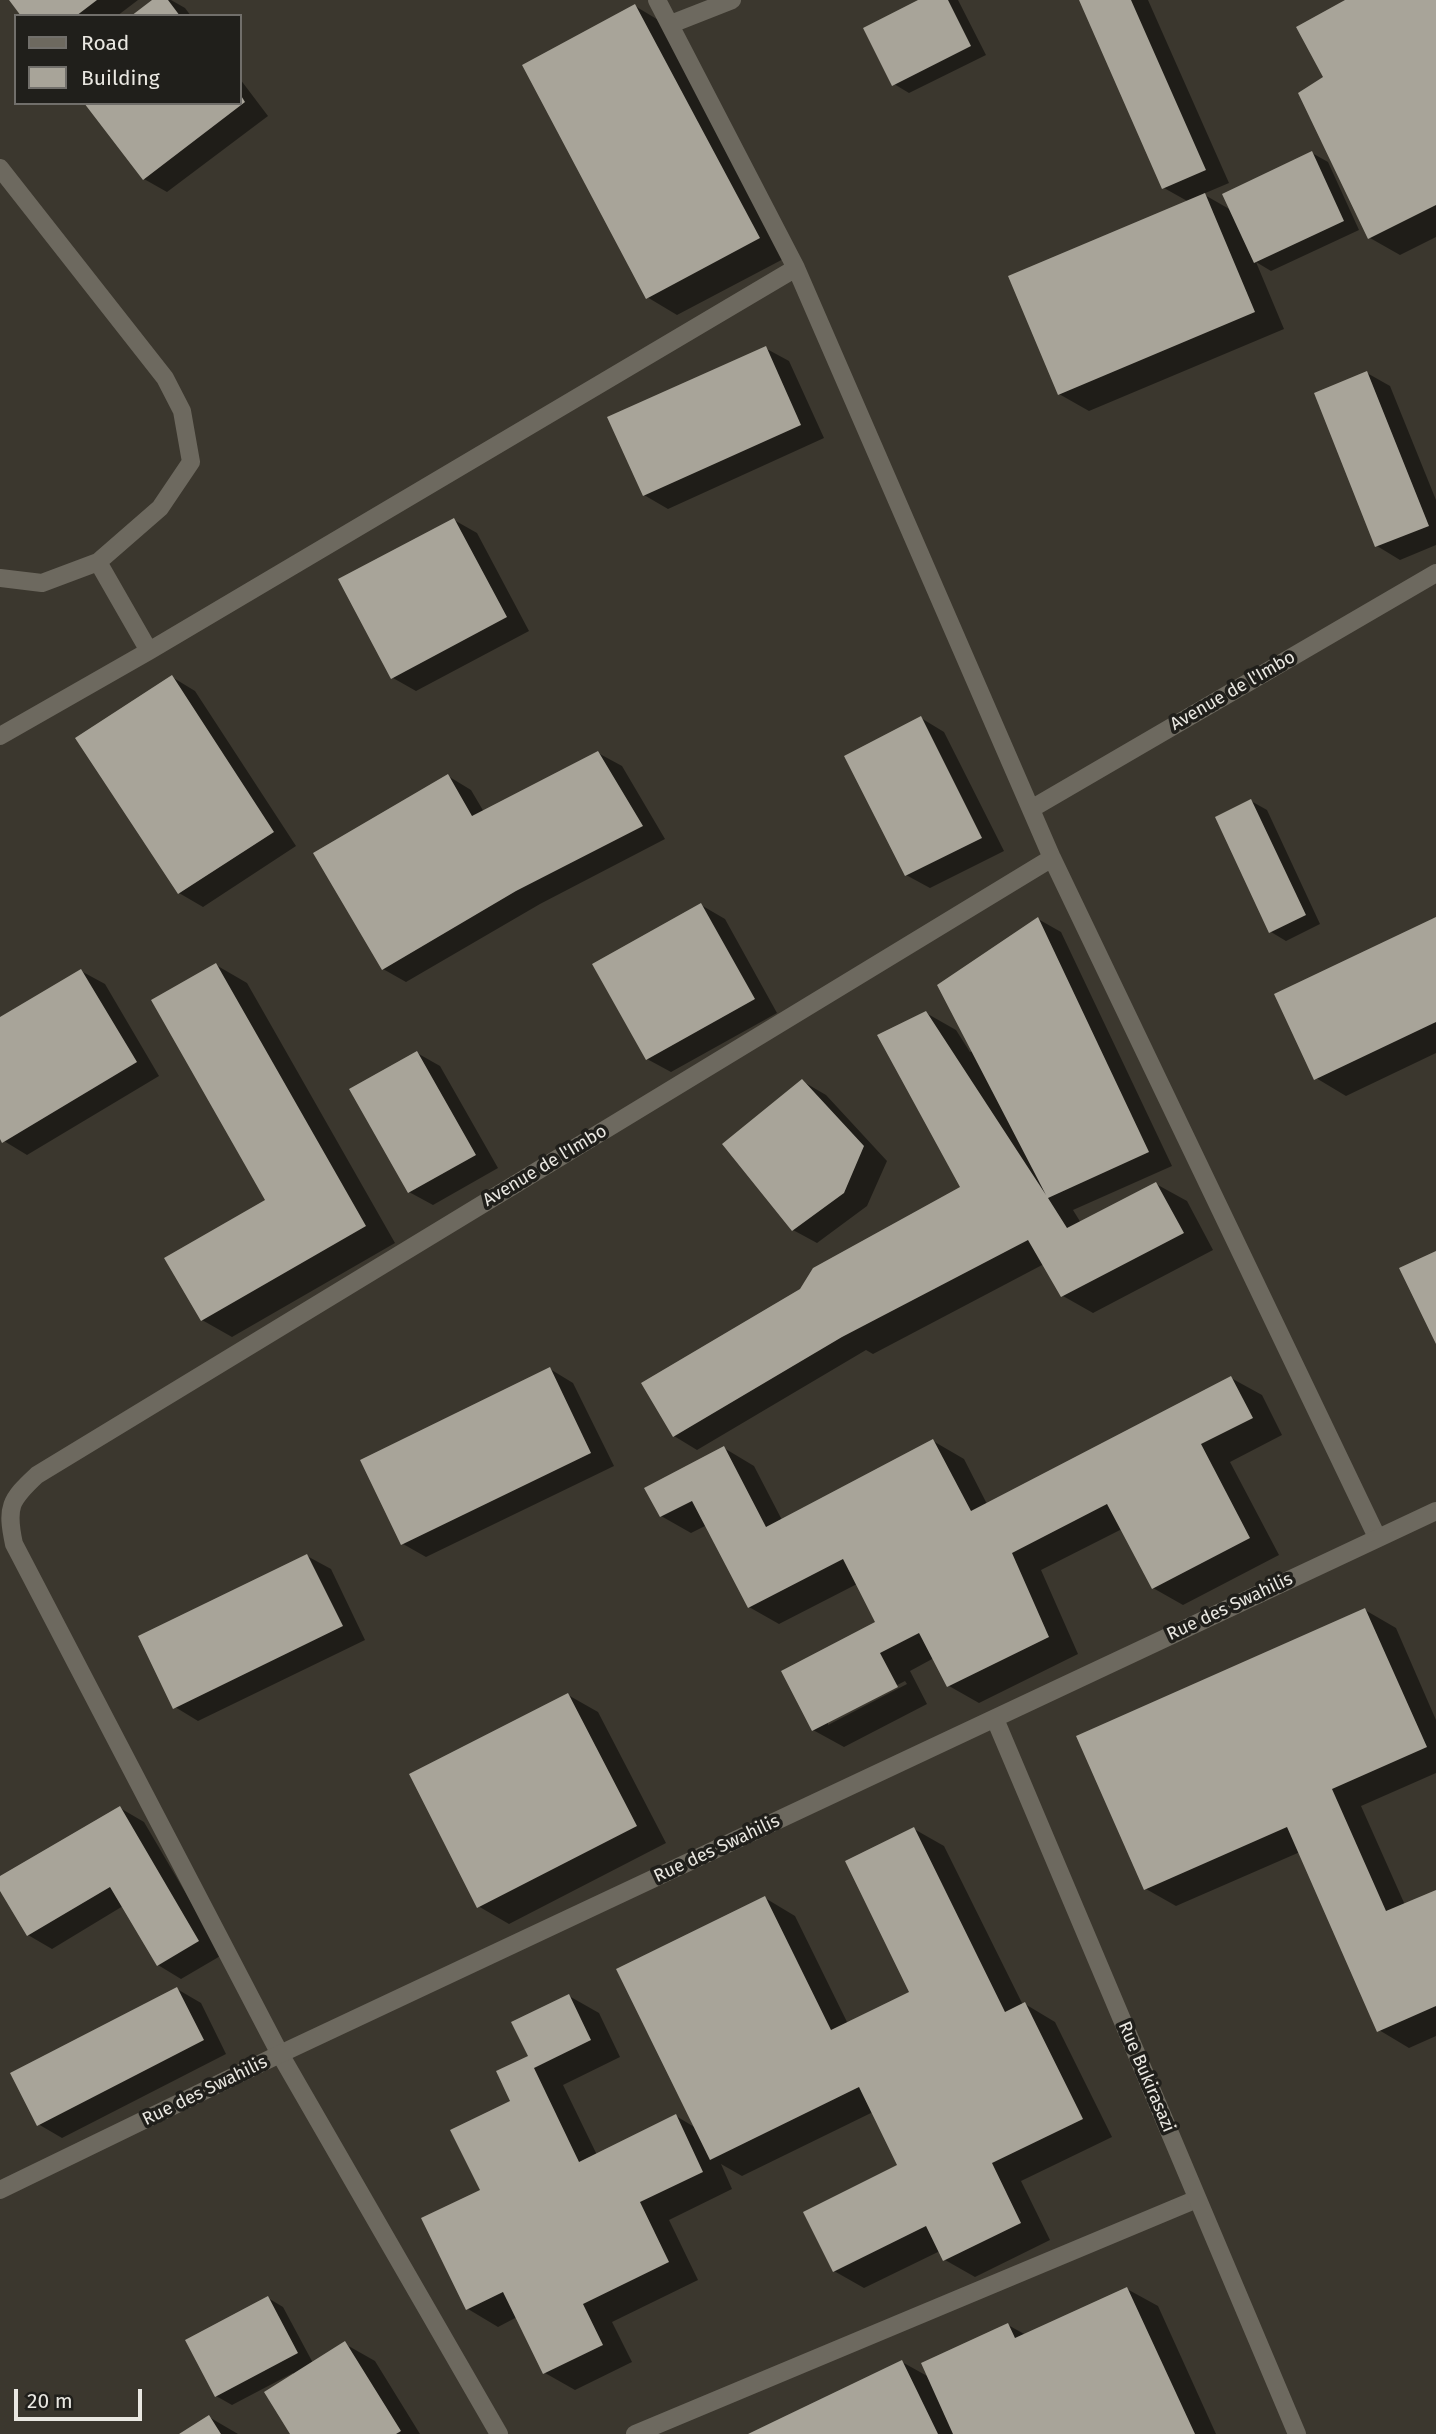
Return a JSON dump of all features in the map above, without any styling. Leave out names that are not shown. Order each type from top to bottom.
[{"type":"street","points":[[657,0],[796,268],[1052,858],[1377,1537]]},
{"type":"street","points":[[671,24],[732,0]]},
{"type":"street","points":[[0,167],[166,378],[182,411],[191,462],[160,508],[98,562],[41,583],[0,578]]},
{"type":"street","points":[[0,736],[149,651],[796,268]]},
{"type":"street","points":[[98,562],[149,651]]},
{"type":"street","name":"Avenue de l'Imbo","points":[[1031,808],[1436,573]]},
{"type":"street","name":"Avenue de l'Imbo","points":[[499,2434],[280,2054],[14,1544],[8,1517],[17,1493],[37,1475],[1052,858]]},
{"type":"street","name":"Rue des Swahilis","points":[[0,2190],[280,2054],[1436,1511]]},
{"type":"street","name":"Rue Bukirasazi","points":[[996,1719],[1297,2434]]},
{"type":"street","points":[[635,2434],[1197,2199]]},
{"type":"building","points":[[9,0],[97,0],[79,14],[20,14]]},
{"type":"building","points":[[152,0],[168,0],[178,14],[134,14]]},
{"type":"building","points":[[918,0],[948,0],[971,46],[892,86],[863,28]]},
{"type":"building","points":[[1079,0],[1131,0],[1206,170],[1162,189]]},
{"type":"building","points":[[1345,0],[1436,0],[1436,205],[1368,239],[1298,93],[1323,77],[1296,27]]},
{"type":"building","points":[[635,4],[760,238],[646,299],[522,65]]},
{"type":"building","points":[[86,105],[241,105],[143,180]]},
{"type":"building","points":[[1312,151],[1344,221],[1254,263],[1222,194]]},
{"type":"building","points":[[1205,193],[1255,312],[1058,395],[1008,276]]},
{"type":"building","points":[[766,346],[801,425],[643,496],[607,417]]},
{"type":"building","points":[[1367,371],[1429,526],[1375,547],[1314,393]]},
{"type":"building","points":[[454,518],[507,617],[391,679],[338,579]]},
{"type":"building","points":[[172,675],[274,832],[178,894],[75,738]]},
{"type":"building","points":[[921,716],[982,838],[905,876],[844,756]]},
{"type":"building","points":[[598,751],[643,826],[516,891],[382,970],[313,853],[448,774],[472,816]]},
{"type":"building","points":[[1251,799],[1306,915],[1269,933],[1215,817]]},
{"type":"building","points":[[701,903],[755,999],[646,1060],[592,964]]},
{"type":"building","points":[[1038,917],[1149,1152],[1048,1198],[1067,1228],[1156,1182],[1184,1233],[1061,1297],[1028,1240],[842,1337],[673,1437],[641,1383],[800,1289],[813,1268],[960,1187],[877,1035],[926,1011],[1046,1195],[937,985]]},
{"type":"building","points":[[1436,917],[1436,1022],[1314,1080],[1274,994]]},
{"type":"building","points":[[216,963],[366,1226],[201,1321],[164,1258],[265,1200],[151,1000]]},
{"type":"building","points":[[81,969],[137,1062],[2,1143],[0,1017]]},
{"type":"building","points":[[417,1051],[476,1155],[408,1193],[349,1089]]},
{"type":"building","points":[[802,1079],[864,1146],[844,1193],[792,1231],[722,1144]]},
{"type":"building","points":[[1436,1251],[1436,1344],[1399,1268]]},
{"type":"building","points":[[550,1367],[591,1453],[401,1545],[360,1460]]},
{"type":"building","points":[[1231,1376],[1253,1418],[1201,1444],[1250,1538],[1152,1589],[1107,1504],[1012,1553],[1049,1637],[947,1687],[919,1633],[880,1653],[898,1687],[812,1731],[781,1671],[875,1622],[843,1559],[748,1608],[692,1501],[660,1517],[644,1488],[724,1446],[766,1527],[933,1439],[971,1511]]},
{"type":"building","points":[[307,1554],[343,1626],[173,1709],[138,1636]]},
{"type":"building","points":[[1365,1608],[1427,1747],[1332,1789],[1386,1911],[1436,1890],[1436,2006],[1377,2032],[1287,1827],[1144,1890],[1076,1736]]},
{"type":"building","points":[[568,1693],[637,1826],[477,1908],[409,1774]]},
{"type":"building","points":[[120,1806],[199,1941],[157,1966],[110,1887],[27,1936],[0,1891],[0,1876]]},
{"type":"building","points":[[914,1827],[1005,2012],[1025,2002],[1083,2119],[992,2163],[1021,2223],[943,2261],[926,2226],[833,2272],[803,2212],[897,2165],[859,2087],[710,2160],[616,1969],[765,1896],[831,2030],[909,1992],[845,1861]]},
{"type":"building","points":[[177,1987],[204,2040],[37,2126],[10,2073]]},
{"type":"building","points":[[569,1994],[591,2040],[534,2068],[579,2162],[676,2114],[703,2172],[640,2202],[669,2262],[583,2304],[603,2345],[543,2374],[503,2292],[466,2310],[421,2218],[480,2190],[450,2130],[510,2101],[496,2071],[528,2056],[511,2022]]},
{"type":"building","points":[[1127,2287],[1195,2434],[953,2434],[921,2363],[1008,2323],[1015,2338]]},
{"type":"building","points":[[268,2296],[298,2353],[215,2397],[185,2340]]},
{"type":"building","points":[[345,2341],[401,2431],[396,2434],[290,2434],[264,2392]]},
{"type":"building","points":[[902,2360],[938,2434],[748,2434],[777,2420]]},
{"type":"building","points":[[209,2415],[221,2434],[179,2434]]}]
